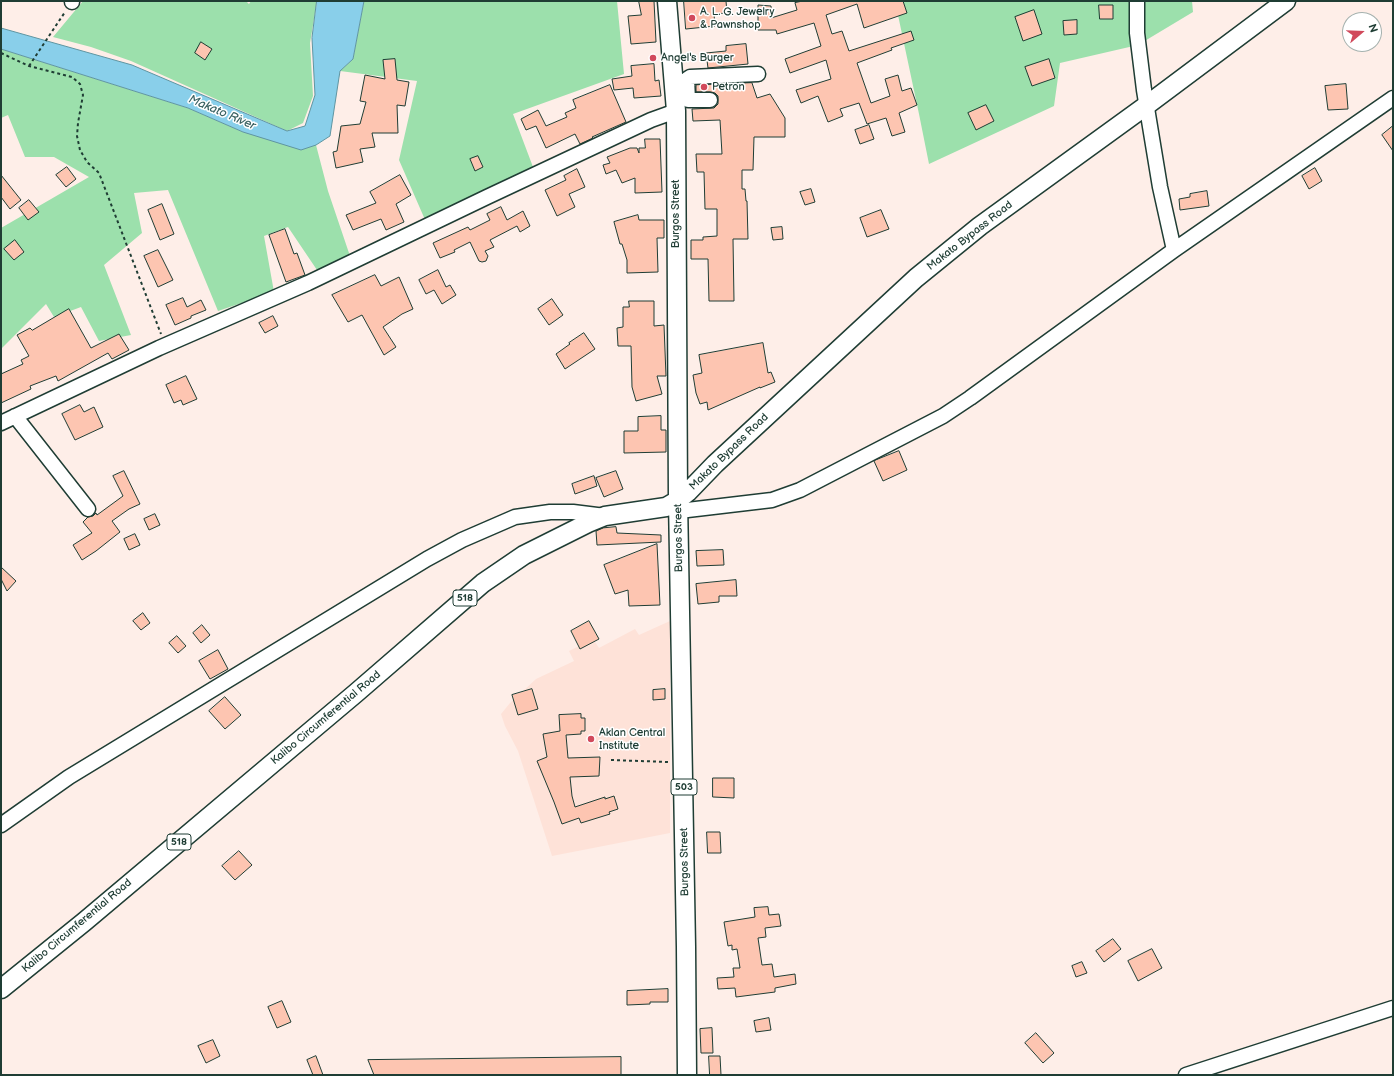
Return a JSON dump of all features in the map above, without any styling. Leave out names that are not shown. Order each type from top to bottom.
[{"type":"main road","name":"Burgos Street","points":[[667,1],[681,92],[676,111],[678,506],[687,1075]]},
{"type":"main road","name":"Makato Bypass Road","points":[[678,506],[688,492],[720,459],[916,278],[980,226],[1147,105],[1286,1]]},
{"type":"main road","name":"Kalibo Circumferential Road","points":[[1,989],[84,922],[356,693],[483,583],[524,555],[605,516],[678,506]]},
{"type":"street","points":[[1137,1],[1137,33],[1144,90],[1160,187],[1174,250]]},
{"type":"street","points":[[710,100],[689,101],[681,92],[686,80],[690,77],[758,74]]},
{"type":"street","points":[[678,506],[772,500],[800,490],[943,416],[1174,250],[1393,98]]},
{"type":"street","points":[[1,423],[159,348],[308,283],[494,193],[650,120],[676,111]]},
{"type":"street","points":[[15,416],[88,509]]},
{"type":"street","points":[[1,825],[69,777],[427,559],[462,540],[515,517],[550,512],[573,512],[605,516]]},
{"type":"street","points":[[1186,1075],[1393,1008]]},
{"type":"path","points":[[29,66],[72,1]]},
{"type":"path","points":[[1,53],[29,66],[72,77],[80,84],[83,95],[77,136],[80,150],[87,162],[99,173],[162,337]]},
{"type":"path","points":[[611,760],[683,763]]},
{"type":"shaded area","name":"Aklan Central Institute","points":[[670,621],[670,833],[552,856],[518,751],[505,726],[501,714],[510,703],[536,679],[574,661],[569,651],[593,639],[599,648],[635,629],[639,635]]},
{"type":"green space","points":[[83,1],[246,1],[249,4],[251,1],[317,1],[310,43],[313,96],[303,123],[287,131],[131,61],[91,47],[53,37]]},
{"type":"green space","points":[[364,1],[617,1],[624,74],[513,114],[533,167],[426,222],[399,160],[417,81],[340,71],[353,59]]},
{"type":"green space","points":[[895,1],[1192,1],[1193,12],[1138,45],[1060,63],[1054,106],[929,164]]},
{"type":"green space","points":[[1,49],[188,108],[243,132],[316,145],[328,191],[350,256],[317,270],[288,227],[264,236],[274,292],[218,311],[168,190],[134,193],[142,233],[104,265],[131,335],[99,341],[81,307],[54,317],[46,304],[1,349],[1,228],[89,177],[54,157],[25,157],[8,115],[1,118]]},
{"type":"water","name":"Makato River","points":[[317,1],[364,1],[353,59],[340,71],[330,136],[316,145],[301,150],[243,132],[188,108],[1,49],[1,28],[132,65],[287,131],[305,126],[315,95],[312,38]]},
{"type":"building","points":[[639,1],[654,1],[656,42],[631,44],[628,16],[641,15]]},
{"type":"building","points":[[684,1],[726,1],[727,13],[714,14],[715,26],[686,29]]},
{"type":"building","points":[[803,1],[903,1],[907,13],[864,28],[857,4],[826,15],[832,34],[842,31],[849,51],[911,31],[914,40],[857,63],[871,103],[890,96],[885,79],[898,75],[902,91],[911,88],[917,105],[899,113],[905,132],[892,136],[886,118],[867,124],[859,103],[840,109],[843,116],[828,122],[818,96],[801,103],[796,90],[831,79],[826,60],[790,73],[785,59],[821,46],[814,23],[777,34],[776,30],[758,30],[758,5],[771,6],[771,18],[797,10],[795,3]]},
{"type":"building","points":[[1099,5],[1113,5],[1113,19],[1100,19]]},
{"type":"building","points":[[1034,10],[1042,34],[1023,41],[1015,17]]},
{"type":"building","points":[[1077,20],[1077,34],[1064,35],[1063,21]]},
{"type":"building","points":[[201,42],[212,49],[205,60],[195,53]]},
{"type":"building","points":[[746,44],[748,64],[708,68],[706,53],[726,51],[726,46]]},
{"type":"building","points":[[395,59],[397,80],[409,82],[405,106],[397,105],[398,133],[372,133],[375,147],[360,149],[363,162],[336,168],[333,152],[337,151],[341,126],[360,124],[366,102],[360,101],[365,75],[385,79],[383,60]]},
{"type":"building","points":[[1049,59],[1055,78],[1032,86],[1025,67]]},
{"type":"building","points":[[654,64],[655,81],[659,80],[661,96],[634,98],[633,88],[614,90],[612,79],[632,76],[631,66]]},
{"type":"building","points":[[752,83],[757,98],[770,94],[785,118],[785,137],[754,137],[753,170],[742,170],[742,189],[745,189],[747,201],[748,239],[733,239],[734,301],[709,301],[708,259],[691,259],[691,240],[703,240],[703,237],[717,236],[717,209],[705,209],[704,172],[697,172],[696,154],[722,154],[720,120],[693,121],[692,109],[714,108],[718,104],[718,96],[715,93],[696,92],[696,85]]},
{"type":"building","points":[[1346,84],[1348,109],[1328,110],[1325,86]]},
{"type":"building","points":[[610,85],[626,122],[580,144],[575,134],[546,148],[536,126],[526,130],[521,119],[538,110],[546,126],[567,117],[565,113],[576,108],[573,100]]},
{"type":"building","points":[[986,105],[994,121],[976,130],[968,113]]},
{"type":"building","points":[[869,125],[874,139],[860,144],[855,130]]},
{"type":"building","points":[[1393,126],[1393,151],[1382,135]]},
{"type":"building","points":[[645,139],[660,139],[662,192],[635,193],[635,178],[622,183],[616,170],[606,174],[603,165],[610,163],[607,157],[630,148],[637,148],[639,153],[639,148],[645,148]]},
{"type":"building","points":[[478,156],[483,167],[475,171],[470,159]]},
{"type":"building","points":[[67,167],[76,179],[66,187],[56,175]]},
{"type":"building","points":[[1315,168],[1322,181],[1309,189],[1302,176]]},
{"type":"building","points":[[577,169],[585,187],[569,194],[575,207],[557,216],[545,190],[566,180],[564,176]]},
{"type":"building","points":[[1,175],[21,200],[10,209],[1,197]]},
{"type":"building","points":[[400,175],[411,195],[396,204],[404,222],[386,230],[381,219],[353,230],[346,215],[376,203],[370,192]]},
{"type":"building","points":[[811,189],[815,202],[805,205],[800,192]]},
{"type":"building","points":[[1207,191],[1209,206],[1180,210],[1179,199],[1190,197],[1190,194]]},
{"type":"building","points":[[29,200],[39,212],[28,220],[19,208]]},
{"type":"building","points":[[162,204],[174,234],[160,240],[148,210]]},
{"type":"building","points":[[501,207],[507,220],[523,211],[530,226],[520,232],[517,226],[490,240],[494,247],[485,251],[488,256],[486,261],[479,261],[470,242],[454,250],[455,252],[440,258],[433,243],[468,227],[470,230],[490,220],[487,214]]},
{"type":"building","points":[[881,210],[889,229],[867,237],[860,218]]},
{"type":"building","points":[[638,215],[639,220],[664,220],[664,238],[657,238],[658,272],[627,273],[627,260],[622,244],[620,244],[614,222]]},
{"type":"building","points":[[782,227],[783,239],[773,240],[771,228]]},
{"type":"building","points":[[285,229],[294,254],[297,253],[305,275],[286,282],[269,235]]},
{"type":"building","points":[[15,240],[24,252],[14,260],[4,249]]},
{"type":"building","points":[[158,250],[173,280],[158,287],[144,256]]},
{"type":"building","points":[[438,270],[446,287],[450,285],[456,295],[442,304],[434,290],[426,294],[419,280]]},
{"type":"building","points":[[375,275],[381,286],[399,277],[413,309],[402,314],[383,327],[396,347],[384,355],[362,315],[348,322],[332,295]]},
{"type":"building","points":[[183,298],[187,307],[201,300],[206,310],[175,325],[166,305]]},
{"type":"building","points":[[552,299],[563,315],[549,325],[538,309]]},
{"type":"building","points":[[629,301],[654,301],[654,326],[664,325],[666,376],[657,376],[662,394],[636,401],[632,387],[631,346],[618,346],[617,328],[623,327],[623,307],[629,307]]},
{"type":"building","points":[[69,309],[91,348],[119,334],[129,350],[112,359],[108,353],[58,381],[56,376],[30,386],[31,389],[1,403],[1,374],[23,364],[21,360],[29,356],[17,335],[30,328],[32,330]]},
{"type":"building","points":[[273,316],[278,326],[265,333],[259,323]]},
{"type":"building","points":[[584,333],[595,349],[565,369],[556,354]]},
{"type":"building","points":[[763,343],[768,373],[771,372],[775,382],[708,410],[707,402],[700,404],[696,393],[693,375],[702,373],[699,355]]},
{"type":"building","points":[[186,376],[197,399],[183,405],[181,400],[174,403],[166,385]]},
{"type":"building","points":[[80,405],[84,412],[94,407],[103,427],[75,440],[62,414]]},
{"type":"building","points":[[661,416],[661,430],[666,430],[666,452],[624,453],[624,431],[638,431],[638,417]]},
{"type":"building","points":[[899,451],[907,470],[883,481],[874,461]]},
{"type":"building","points":[[124,471],[140,504],[129,509],[112,521],[120,532],[82,560],[73,545],[92,533],[83,522],[88,517],[93,516],[96,513],[97,515],[123,496],[113,476]]},
{"type":"building","points":[[616,471],[623,489],[604,497],[596,478]]},
{"type":"building","points":[[594,476],[597,486],[575,494],[572,484]]},
{"type":"building","points":[[155,514],[160,525],[149,530],[144,519]]},
{"type":"building","points":[[616,527],[617,533],[661,535],[661,542],[597,545],[596,531],[603,528]]},
{"type":"building","points":[[135,534],[140,545],[129,550],[124,539]]},
{"type":"building","points":[[657,544],[660,605],[629,606],[628,590],[615,594],[604,565]]},
{"type":"building","points":[[723,550],[724,565],[697,566],[696,551]]},
{"type":"building","points":[[1,567],[16,581],[7,591],[1,579]]},
{"type":"building","points":[[736,580],[737,596],[719,596],[719,602],[698,604],[696,584]]},
{"type":"building","points":[[143,613],[150,623],[141,630],[133,621]]},
{"type":"building","points":[[589,621],[599,639],[580,649],[571,631]]},
{"type":"building","points":[[202,625],[210,635],[201,643],[193,633]]},
{"type":"building","points":[[177,636],[186,646],[178,653],[169,643]]},
{"type":"building","points":[[218,650],[228,669],[210,679],[199,661]]},
{"type":"building","points":[[532,689],[538,709],[518,715],[512,695]]},
{"type":"building","points":[[665,689],[665,699],[653,700],[653,690]]},
{"type":"building","points":[[225,697],[241,715],[225,729],[209,711]]},
{"type":"building","points":[[581,714],[581,718],[585,718],[585,731],[581,731],[581,734],[566,735],[568,758],[600,757],[599,776],[570,777],[575,807],[605,797],[605,799],[614,796],[618,809],[609,812],[610,814],[581,823],[579,818],[562,824],[537,761],[547,757],[543,734],[560,731],[559,715]]},
{"type":"building","points":[[713,778],[734,778],[734,798],[713,797]]},
{"type":"building","points":[[707,832],[720,832],[721,853],[708,853]]},
{"type":"building","points":[[239,851],[252,865],[235,880],[222,866]]},
{"type":"building","points":[[768,907],[769,915],[779,914],[781,926],[765,928],[766,937],[758,938],[762,965],[772,964],[774,977],[795,974],[796,984],[775,988],[775,992],[736,997],[735,988],[718,989],[717,978],[734,977],[733,968],[740,968],[737,949],[732,950],[732,945],[728,946],[724,922],[755,917],[754,908]]},
{"type":"building","points":[[1113,939],[1121,949],[1104,962],[1096,951]]},
{"type":"building","points":[[1152,949],[1162,968],[1138,981],[1128,961]]},
{"type":"building","points":[[1082,962],[1087,973],[1076,977],[1072,966]]},
{"type":"building","points":[[668,989],[668,1002],[650,1002],[650,1004],[627,1005],[627,991]]},
{"type":"building","points":[[282,1001],[291,1022],[277,1028],[268,1007]]},
{"type":"building","points":[[769,1018],[771,1030],[756,1032],[754,1021]]},
{"type":"building","points":[[712,1028],[713,1053],[701,1053],[700,1029]]},
{"type":"building","points":[[1036,1033],[1054,1053],[1043,1063],[1025,1043]]},
{"type":"building","points":[[213,1040],[220,1056],[206,1063],[198,1046]]},
{"type":"building","points":[[316,1056],[323,1075],[313,1075],[307,1060]]},
{"type":"building","points":[[709,1056],[720,1056],[721,1075],[710,1075]]},
{"type":"building","points":[[621,1057],[621,1075],[374,1075],[368,1060]]},
{"type":"place","name":"A. L. G. Jewelry & Pawnshop","points":[[692,18]]},
{"type":"place","name":"Angel's Burger","points":[[653,58]]},
{"type":"place","name":"Petron","points":[[704,87]]},
{"type":"place","name":"Aklan Central Institute","points":[[591,739]]}]
